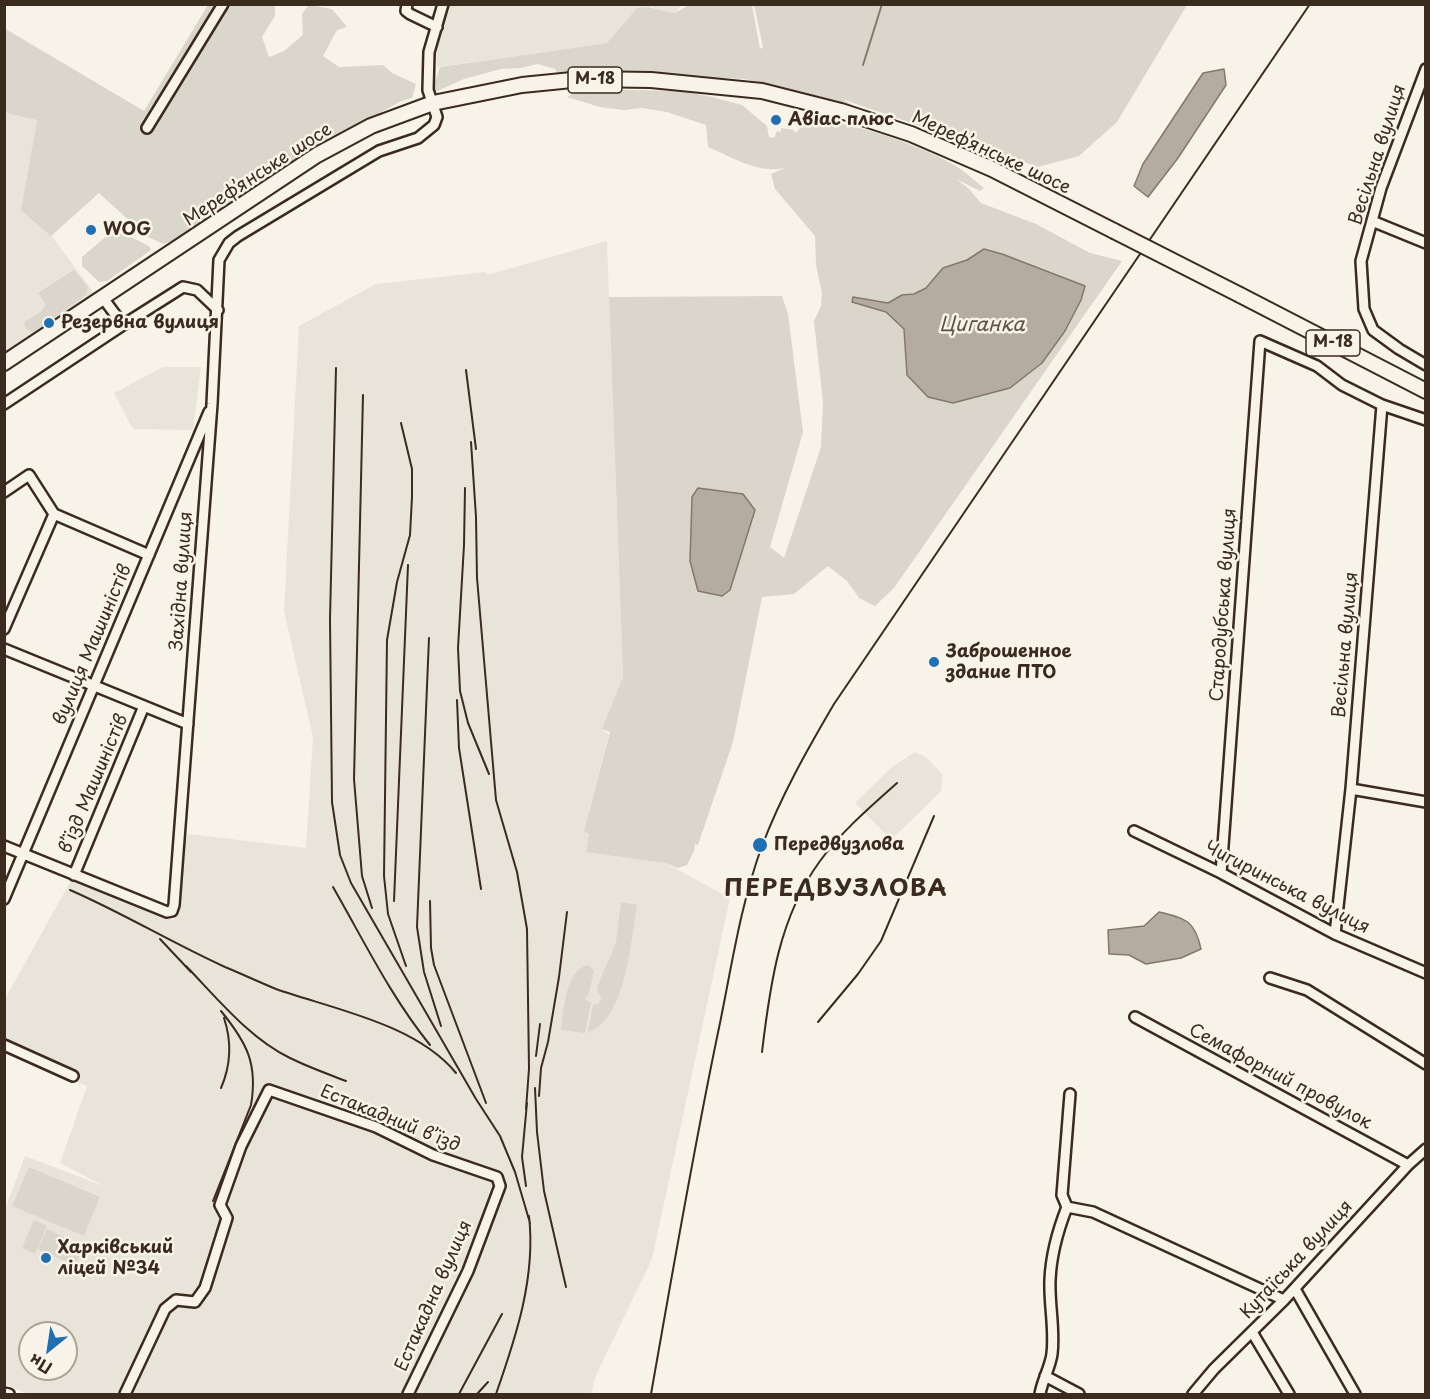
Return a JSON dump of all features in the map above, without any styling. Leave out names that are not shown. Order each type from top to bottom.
[{"type":"highway","name":"Мереф’янське шосе","points":[[4,363],[317,155],[371,126],[433,103],[522,85],[582,79],[651,80],[762,91],[841,111],[910,134],[992,169],[1425,391]]},
{"type":"street","points":[[147,128],[223,4]]},
{"type":"street","points":[[406,4],[406,11],[410,14],[437,27]]},
{"type":"street","points":[[433,103],[428,90],[429,52],[443,4]]},
{"type":"street","name":"Весільна вулиця","points":[[1425,69],[1381,188],[1361,261],[1364,309],[1373,330],[1425,365]]},
{"type":"street","name":"Західна вулиця","points":[[74,875],[167,912],[172,911],[174,905],[212,404],[219,260],[229,243],[252,228],[380,152],[418,138],[427,132],[436,122],[433,103]]},
{"type":"street","points":[[1372,221],[1425,243]]},
{"type":"street","points":[[4,404],[183,287],[197,290],[218,310]]},
{"type":"street","points":[[103,298],[123,325]]},
{"type":"street","name":"Стародубська вулиця","points":[[1221,873],[1260,341],[1317,366],[1342,385],[1382,405]]},
{"type":"street","name":"вулиця Машиністів","points":[[4,899],[212,404]]},
{"type":"street","points":[[1382,405],[1425,420]]},
{"type":"street","name":"Весільна вулиця","points":[[1335,934],[1351,789],[1382,405]]},
{"type":"street","points":[[4,492],[29,475],[54,514],[149,555]]},
{"type":"street","points":[[4,629],[54,514]]},
{"type":"street","points":[[4,650],[188,724]]},
{"type":"street","name":"в’їзд Машиністів","points":[[74,875],[144,706]]},
{"type":"street","points":[[1351,789],[1425,802]]},
{"type":"street","name":"Чигиринська вулиця","points":[[1134,831],[1221,873],[1335,934],[1425,973]]},
{"type":"street","points":[[4,846],[74,875]]},
{"type":"street","points":[[1270,978],[1307,990],[1425,1064]]},
{"type":"street","name":"Семафорний провулок","points":[[1135,1017],[1408,1165]]},
{"type":"street","points":[[4,1045],[73,1076]]},
{"type":"street","name":"Естакадний в’їзд","points":[[125,1395],[165,1308],[176,1300],[195,1302],[205,1288],[227,1218],[220,1204],[241,1146],[269,1090],[376,1127],[433,1155],[496,1178]]},
{"type":"street","points":[[1040,1395],[1052,1357],[1050,1278],[1060,1223],[1067,1207],[1062,1195],[1070,1094]]},
{"type":"street","name":"Кутаїська вулиця","points":[[1193,1395],[1214,1370],[1295,1289],[1425,1149]]},
{"type":"street","name":"Естакадна вулиця","points":[[408,1395],[468,1271],[500,1186],[496,1178]]},
{"type":"street","points":[[1067,1207],[1093,1212],[1284,1300]]},
{"type":"street","points":[[1295,1289],[1355,1395]]},
{"type":"street","points":[[1252,1332],[1289,1395]]},
{"type":"street","points":[[1045,1376],[1079,1395]]},
{"type":"shaded area","points":[[208,5],[275,5],[275,16],[262,37],[269,57],[284,51],[303,35],[302,14],[309,5],[332,9],[347,27],[337,30],[323,56],[339,67],[383,65],[392,73],[416,84],[412,98],[401,101],[355,127],[322,141],[259,182],[181,238],[163,244],[146,236],[99,193],[51,236],[21,210],[37,120],[5,112],[4,28],[144,111]]},
{"type":"shaded area","points":[[449,5],[681,5],[675,13],[651,7],[637,8],[607,43],[437,67],[436,42]]},
{"type":"shaded area","points":[[689,5],[752,5],[760,49],[763,47],[754,5],[1187,5],[1117,122],[1079,156],[1038,167],[842,99],[861,110],[745,79],[654,75],[560,77],[555,69],[538,64],[501,69],[464,79],[435,92],[434,85],[440,67],[607,43],[637,8],[648,7],[675,13]]},
{"type":"shaded area","points":[[582,89],[682,91],[742,105],[767,126],[769,137],[774,138],[777,131],[781,132],[781,128],[794,130],[795,133],[804,125],[803,123],[819,122],[861,128],[885,135],[930,153],[962,170],[984,188],[980,191],[956,179],[968,188],[981,203],[1036,224],[1090,253],[1122,261],[894,588],[875,606],[859,598],[847,581],[828,566],[794,594],[762,597],[733,742],[698,845],[695,844],[687,865],[678,868],[665,863],[586,852],[589,834],[584,831],[610,732],[602,729],[623,677],[609,297],[782,296],[788,314],[803,432],[770,547],[784,558],[821,447],[823,402],[814,321],[821,306],[822,293],[816,265],[815,236],[775,189],[771,174],[785,168],[755,167],[708,147],[706,125],[667,112],[642,108],[624,110],[600,107],[567,97]],"holes":[[[984,249],[1081,300],[1065,331],[1042,363],[907,375],[904,329],[886,312],[853,297],[888,303],[902,295],[914,294],[926,288],[943,268],[967,260]]]},
{"type":"shaded area","points":[[5,113],[37,120],[21,210],[47,230],[94,293],[5,353]]},
{"type":"shaded area","points":[[115,231],[149,246],[151,250],[107,281],[99,282],[82,266],[82,257]]},
{"type":"shaded area","points":[[607,241],[623,677],[603,731],[609,734],[584,831],[590,834],[586,851],[665,863],[730,898],[652,1259],[596,1375],[591,1394],[28,1394],[5,1384],[4,1212],[25,1156],[106,1187],[60,1163],[87,1086],[5,1051],[5,999],[72,879],[174,920],[180,833],[306,848],[313,737],[284,611],[299,326],[376,284],[486,272],[487,275]]},
{"type":"shaded area","points":[[74,270],[88,287],[86,295],[34,332],[26,329],[24,322],[41,312],[46,304],[38,293]]},
{"type":"shaded area","points":[[163,367],[201,367],[193,430],[133,429],[114,393]]},
{"type":"shaded area","points":[[915,752],[927,758],[943,775],[941,791],[891,840],[855,803],[892,767]]},
{"type":"shaded area","points":[[621,902],[637,905],[624,977],[619,996],[611,1012],[601,1024],[588,1032],[593,1005],[598,1004],[602,999],[597,987],[616,943]]},
{"type":"shaded area","points":[[589,965],[594,971],[589,993],[585,999],[591,1003],[585,1033],[561,1030],[567,991],[575,974],[581,968]]},
{"type":"shaded area","points":[[29,1167],[100,1197],[84,1236],[12,1206]]},
{"type":"shaded area","points":[[34,1220],[47,1226],[35,1254],[22,1248]]},
{"type":"shaded area","points":[[47,1229],[84,1246],[75,1265],[38,1249]]},
{"type":"water","points":[[1224,69],[1226,85],[1178,158],[1148,197],[1134,186],[1143,164],[1203,73]]},
{"type":"water","name":"Циганка","points":[[984,249],[1085,286],[1081,300],[1065,331],[1042,363],[1010,388],[953,403],[928,397],[907,375],[904,329],[886,312],[852,302],[853,297],[888,303],[902,295],[914,294],[926,288],[943,268],[967,260]]},
{"type":"water","points":[[698,488],[743,494],[755,510],[730,590],[722,596],[698,591],[690,561],[692,497]]},
{"type":"water","points":[[1159,912],[1188,922],[1196,932],[1201,949],[1181,958],[1146,964],[1129,955],[1109,954],[1108,930],[1144,926]]},
{"type":"waterway","points":[[863,65],[882,4]]},
{"type":"railway","points":[[651,1394],[693,1162],[738,934],[748,889],[777,809],[834,704],[1310,4]]},
{"type":"railway","points":[[336,368],[330,619],[332,802],[340,855],[351,883],[476,1099],[500,1136],[515,1172],[530,1223]]},
{"type":"railway","points":[[466,370],[476,449]]},
{"type":"railway","points":[[363,395],[354,779],[362,876],[372,908]]},
{"type":"railway","points":[[401,423],[412,469],[412,497],[410,535],[397,582],[387,640],[384,876],[388,914],[406,966]]},
{"type":"railway","points":[[471,442],[477,578],[496,800],[517,872],[527,929],[529,1069],[526,1109]]},
{"type":"railway","points":[[465,488],[458,648],[460,691],[468,723],[489,774]]},
{"type":"railway","points":[[394,901],[408,565]]},
{"type":"railway","points":[[429,638],[417,927],[424,972],[441,1026]]},
{"type":"railway","points":[[457,700],[459,748],[481,889]]},
{"type":"railway","points":[[762,1052],[779,952],[786,928],[806,883],[837,840],[897,783]]},
{"type":"railway","points":[[818,1022],[858,974],[881,941],[934,816]]},
{"type":"railway","points":[[333,887],[390,988],[430,1045]]},
{"type":"railway","points":[[70,890],[225,967],[270,986],[396,1030],[439,1056],[456,1073]]},
{"type":"railway","points":[[430,901],[431,948],[434,965],[486,1103]]},
{"type":"railway","points":[[539,1096],[541,1068],[548,1042],[559,977],[567,912]]},
{"type":"railway","points":[[160,939],[191,972]]},
{"type":"railway","points":[[186,966],[247,1029],[261,1040],[290,1058],[346,1081]]},
{"type":"railway","points":[[213,1201],[251,1105],[253,1091],[251,1066],[244,1044],[221,1011]]},
{"type":"railway","points":[[221,1088],[227,1071],[229,1053],[224,1018]]},
{"type":"railway","points":[[536,1056],[540,1024]]},
{"type":"railway","points":[[535,1088],[537,1132],[544,1191],[566,1287]]},
{"type":"railway","points":[[526,1186],[522,1157],[527,1103]]},
{"type":"railway","points":[[496,1394],[523,1307],[530,1262],[529,1216]]},
{"type":"railway","points":[[459,1394],[502,1314]]},
{"type":"railway","points":[[477,1394],[488,1382]]},
{"type":"place","name":"Авіас плюс","points":[[776,120]]},
{"type":"place","name":"WOG","points":[[91,230]]},
{"type":"place","name":"Резервна вулиця","points":[[49,323]]},
{"type":"place","name":"Заброшенное здание ПТО","points":[[934,662]]},
{"type":"place","name":"Передвузлова","points":[[760,845]]},
{"type":"place","name":"Харківський ліцей №34","points":[[46,1258]]},
{"type":"district","name":"ПЕРЕДВУЗЛОВА","points":[[836,889]]}]
